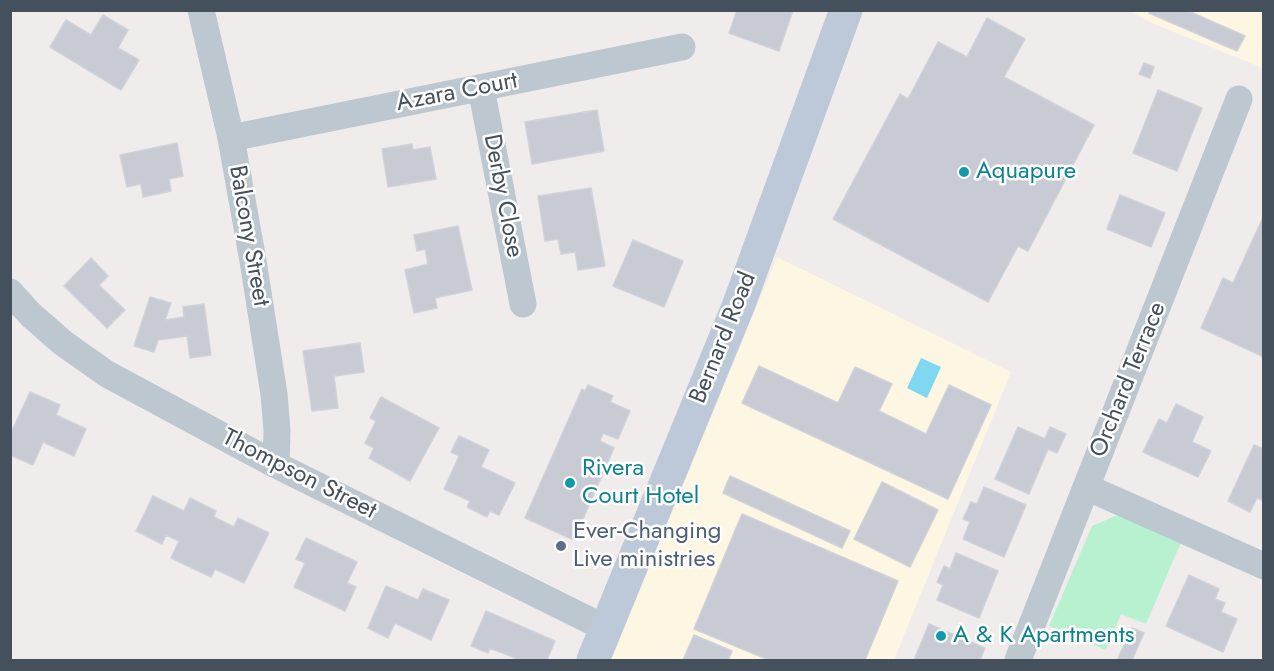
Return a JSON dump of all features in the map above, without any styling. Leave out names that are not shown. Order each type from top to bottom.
[{"type":"main road","name":"Bernard Road","points":[[593,660],[739,304],[846,10]]},
{"type":"street","name":"Balcony Street","points":[[201,10],[231,138],[274,394],[277,431],[276,465]]},
{"type":"street","name":"Azara Court","points":[[231,138],[682,48]]},
{"type":"street","name":"Derby Close","points":[[481,88],[523,304]]},
{"type":"street","name":"Orchard Terrace","points":[[1018,660],[1239,99]]},
{"type":"street","name":"Thompson Street","points":[[10,292],[31,315],[63,343],[107,374],[276,465],[607,629]]},
{"type":"street","points":[[1086,487],[1263,566]]},
{"type":"shaded area","points":[[1129,11],[1263,11],[1263,68],[1154,24]]},
{"type":"shaded area","points":[[777,257],[1011,372],[894,660],[611,660]]},
{"type":"green space","points":[[1120,514],[1182,540],[1146,624],[1121,614],[1106,650],[1049,626],[1092,526]]},
{"type":"water","points":[[921,358],[941,367],[927,398],[907,388]]},
{"type":"building","points":[[737,10],[793,10],[779,51],[729,33]]},
{"type":"building","points":[[1151,10],[1186,10],[1245,36],[1237,51],[1149,13]]},
{"type":"building","points":[[103,15],[128,30],[118,48],[139,60],[121,90],[50,47],[66,20],[91,35]]},
{"type":"building","name":"Aquapure","points":[[987,18],[1025,39],[1004,77],[1094,125],[1028,251],[1018,246],[988,302],[833,219],[900,94],[908,99],[938,42],[967,57]]},
{"type":"building","points":[[1144,63],[1154,67],[1150,78],[1139,74]]},
{"type":"building","points":[[1158,90],[1202,108],[1177,171],[1133,153]]},
{"type":"building","points":[[597,110],[604,151],[532,164],[525,122]]},
{"type":"building","points":[[177,143],[183,176],[169,179],[171,191],[143,197],[141,184],[127,187],[120,155]]},
{"type":"building","points":[[412,144],[413,150],[430,147],[436,179],[388,187],[382,149]]},
{"type":"building","points":[[591,188],[605,266],[578,270],[575,252],[561,254],[558,239],[545,241],[538,196]]},
{"type":"building","points":[[1120,195],[1165,213],[1151,247],[1107,229]]},
{"type":"building","points":[[1264,215],[1264,357],[1201,328],[1223,278],[1233,283]]},
{"type":"building","points":[[458,226],[472,290],[435,298],[437,308],[414,313],[405,270],[428,264],[425,249],[417,251],[414,235]]},
{"type":"building","points":[[633,240],[683,261],[664,307],[613,286]]},
{"type":"building","points":[[91,258],[108,276],[99,285],[125,310],[107,328],[64,286]]},
{"type":"building","points":[[150,297],[171,303],[165,320],[184,317],[183,307],[204,304],[211,355],[190,358],[187,336],[158,340],[154,352],[134,346]]},
{"type":"building","points":[[360,343],[364,372],[334,376],[338,408],[312,411],[303,351]]},
{"type":"building","points":[[759,366],[838,403],[855,367],[892,384],[879,411],[926,434],[949,385],[991,405],[948,499],[742,403]]},
{"type":"building","name":"Rivera Court Hotel","points":[[588,385],[613,396],[610,402],[630,411],[618,439],[603,433],[600,441],[614,448],[574,540],[525,518],[582,389],[585,391]]},
{"type":"building","points":[[30,392],[60,405],[56,415],[86,429],[74,456],[43,442],[33,465],[10,455],[10,435]]},
{"type":"building","points":[[381,397],[439,428],[410,481],[369,458],[374,448],[365,443],[376,421],[370,418]]},
{"type":"building","points":[[1176,404],[1203,417],[1192,442],[1211,451],[1198,477],[1143,452],[1159,419],[1167,423]]},
{"type":"building","points":[[1018,427],[1045,439],[1050,427],[1066,434],[1057,453],[1048,449],[1029,494],[995,479]]},
{"type":"building","points":[[459,436],[489,450],[481,467],[515,483],[499,515],[490,511],[487,517],[467,507],[470,501],[444,489],[459,456],[451,452]]},
{"type":"building","points":[[1254,445],[1264,449],[1264,501],[1257,498],[1250,512],[1228,501]]},
{"type":"building","points":[[730,476],[850,531],[842,548],[723,493]]},
{"type":"building","points":[[882,482],[938,510],[910,567],[854,539]]},
{"type":"building","points":[[984,487],[1026,505],[1004,557],[963,539],[970,522],[963,519],[971,502],[977,504]]},
{"type":"building","points":[[153,496],[184,511],[190,498],[216,511],[214,517],[234,527],[238,518],[269,533],[244,583],[215,569],[211,577],[171,558],[179,541],[166,535],[162,544],[136,531]]},
{"type":"building","points":[[742,514],[898,581],[865,660],[769,660],[694,629]]},
{"type":"building","points":[[306,538],[357,562],[347,583],[356,587],[345,611],[294,587],[305,563],[296,559]]},
{"type":"building","points":[[956,553],[998,571],[979,618],[937,600],[943,585],[937,582],[944,566],[950,569]]},
{"type":"building","points":[[1189,575],[1219,589],[1215,599],[1225,603],[1221,612],[1237,619],[1223,652],[1166,626]]},
{"type":"building","points":[[386,586],[418,600],[423,589],[449,600],[431,640],[395,623],[388,638],[368,628]]},
{"type":"building","points":[[486,611],[555,641],[547,660],[520,660],[490,648],[488,653],[471,646]]},
{"type":"building","name":"A & K Apartments","points":[[929,624],[985,648],[980,660],[914,660]]},
{"type":"building","points":[[1132,628],[1144,633],[1132,660],[1117,660]]},
{"type":"building","points":[[694,635],[732,651],[728,660],[683,660]]},
{"type":"place","name":"Aquapure","points":[[964,172]]},
{"type":"place","name":"Rivera Court Hotel","points":[[570,483]]},
{"type":"place","name":"Ever-Changing Live ministries","points":[[561,546]]},
{"type":"place","name":"A & K Apartments","points":[[941,636]]}]
